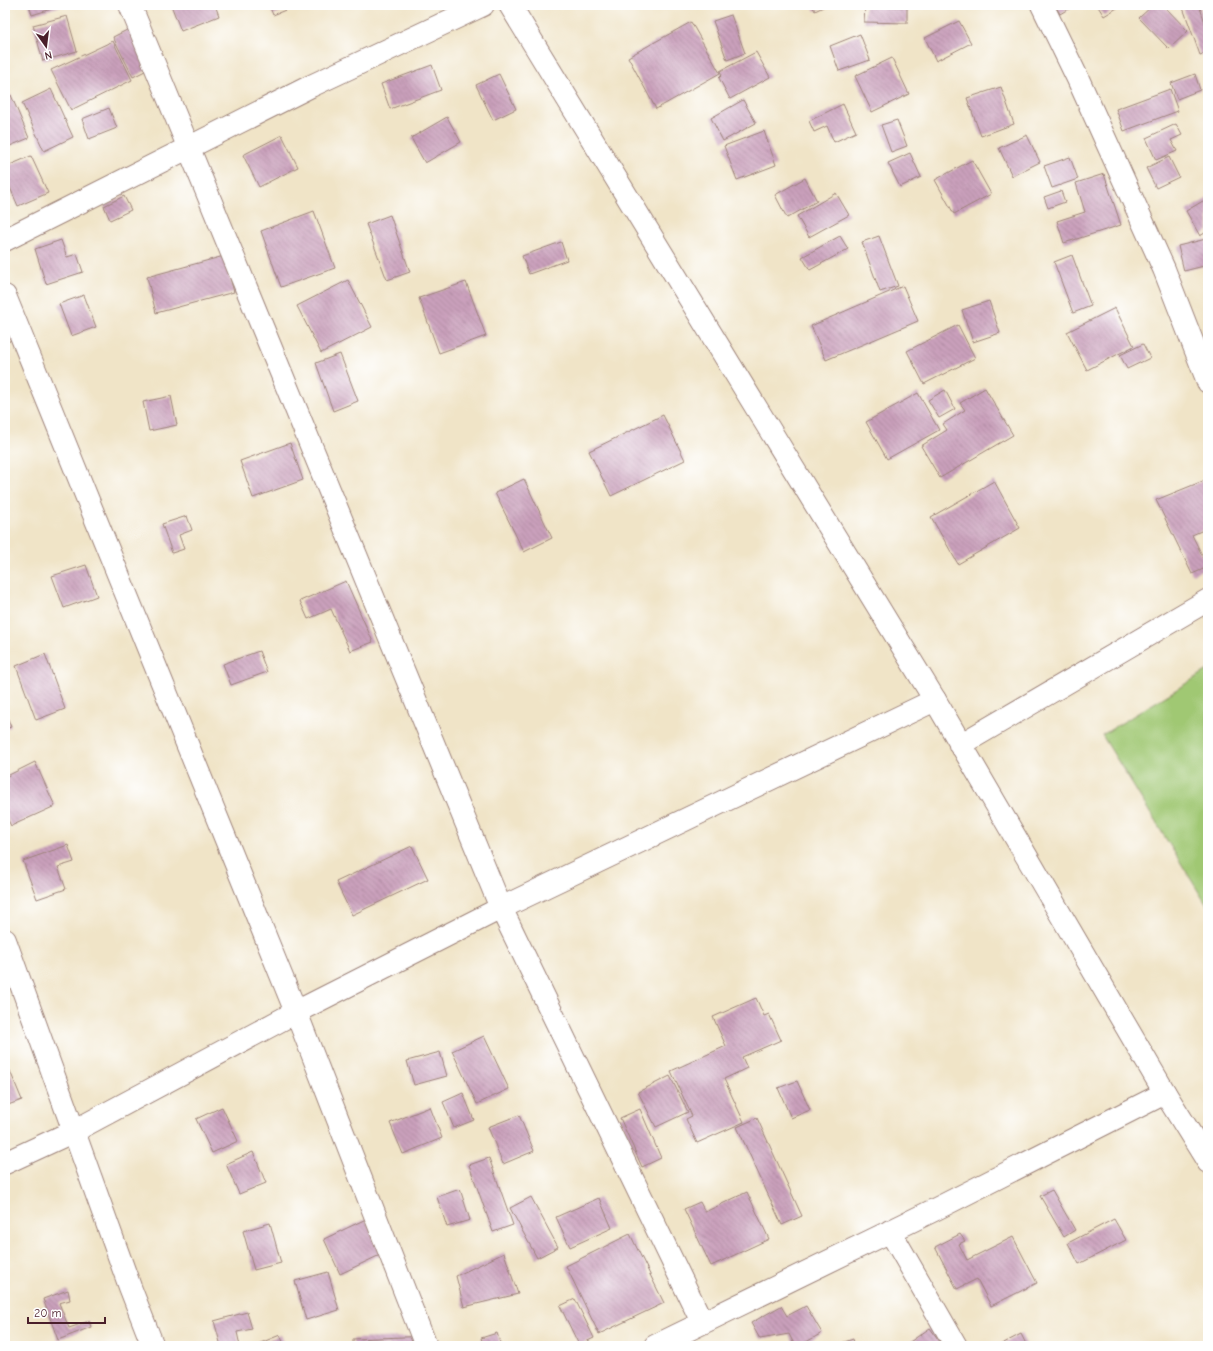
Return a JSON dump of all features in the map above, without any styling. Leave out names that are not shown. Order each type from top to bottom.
[{"type":"street","points":[[130,5],[501,908],[702,1322]]},
{"type":"street","points":[[5,240],[311,86],[483,5]]},
{"type":"street","points":[[510,5],[935,700],[1165,1093],[1208,1162]]},
{"type":"street","points":[[1042,5],[1078,79],[1161,262],[1208,382]]},
{"type":"street","points":[[5,296],[296,1012],[426,1346]]},
{"type":"street","points":[[960,745],[1208,600]]},
{"type":"street","points":[[5,1163],[74,1132],[296,1012],[501,908],[935,700]]},
{"type":"street","points":[[5,940],[130,1287],[154,1346]]},
{"type":"street","points":[[669,1343],[702,1322],[890,1231],[1165,1093]]},
{"type":"street","points":[[890,1231],[956,1346]]},
{"type":"green space","points":[[1208,670],[1208,907],[1102,735]]},
{"type":"building","points":[[29,5],[64,5],[32,15]]},
{"type":"building","points":[[171,5],[215,5],[219,16],[181,31]]},
{"type":"building","points":[[269,5],[298,5],[273,15]]},
{"type":"building","points":[[812,5],[827,5],[815,11]]},
{"type":"building","points":[[1055,5],[1075,5],[1060,14]]},
{"type":"building","points":[[1097,5],[1122,5],[1104,16]]},
{"type":"building","points":[[1153,5],[1163,5],[1188,31],[1169,49],[1139,18]]},
{"type":"building","points":[[1182,5],[1199,5],[1208,31],[1208,52],[1200,55]]},
{"type":"building","points":[[865,6],[907,7],[907,23],[864,22]]},
{"type":"building","points":[[731,15],[745,53],[727,60],[713,21]]},
{"type":"building","points":[[67,16],[77,51],[43,61],[33,25]]},
{"type":"building","points":[[959,21],[971,43],[936,61],[925,38]]},
{"type":"building","points":[[691,22],[720,73],[656,109],[628,57]]},
{"type":"building","points":[[129,29],[149,69],[133,77],[113,37]]},
{"type":"building","points":[[860,34],[870,60],[839,71],[830,46]]},
{"type":"building","points":[[113,41],[132,80],[71,110],[51,70]]},
{"type":"building","points":[[756,52],[770,77],[730,99],[719,78],[722,75],[720,71]]},
{"type":"building","points":[[892,58],[909,94],[872,112],[855,76]]},
{"type":"building","points":[[432,65],[441,90],[390,109],[381,84]]},
{"type":"building","points":[[499,74],[516,109],[493,120],[476,85]]},
{"type":"building","points":[[1195,74],[1200,90],[1177,99],[1171,83]]},
{"type":"building","points":[[1001,87],[1014,124],[981,136],[967,98]]},
{"type":"building","points":[[51,89],[73,137],[44,151],[22,103]]},
{"type":"building","points":[[1170,89],[1178,111],[1124,131],[1116,109]]},
{"type":"building","points":[[11,95],[29,138],[5,148],[5,97]]},
{"type":"building","points":[[743,100],[756,123],[723,141],[711,118]]},
{"type":"building","points":[[843,104],[856,132],[834,142],[827,126],[814,132],[809,121]]},
{"type":"building","points":[[109,108],[117,128],[89,139],[82,119]]},
{"type":"building","points":[[447,117],[461,142],[425,163],[411,138]]},
{"type":"building","points":[[897,120],[907,146],[891,152],[881,125]]},
{"type":"building","points":[[1176,124],[1182,135],[1171,140],[1177,151],[1156,160],[1146,138]]},
{"type":"building","points":[[764,131],[776,165],[737,180],[724,146]]},
{"type":"building","points":[[282,135],[298,167],[259,187],[243,155]]},
{"type":"building","points":[[1027,135],[1040,162],[1012,176],[999,148]]},
{"type":"building","points":[[910,153],[921,177],[900,187],[888,163]]},
{"type":"building","points":[[31,156],[48,193],[18,206],[5,176],[5,167]]},
{"type":"building","points":[[1070,157],[1078,179],[1052,188],[1044,166]]},
{"type":"building","points":[[1169,157],[1179,177],[1156,188],[1146,168]]},
{"type":"building","points":[[972,160],[991,194],[954,214],[935,180]]},
{"type":"building","points":[[1104,174],[1121,225],[1064,243],[1057,221],[1085,212],[1076,183]]},
{"type":"building","points":[[805,178],[817,201],[787,218],[775,195]]},
{"type":"building","points":[[1061,191],[1065,202],[1048,208],[1044,197]]},
{"type":"building","points":[[836,193],[849,215],[809,237],[797,216]]},
{"type":"building","points":[[124,196],[131,210],[110,220],[104,206]]},
{"type":"building","points":[[1208,198],[1208,231],[1200,236],[1186,211]]},
{"type":"building","points":[[314,211],[335,268],[281,287],[261,231]]},
{"type":"building","points":[[390,215],[410,272],[387,280],[366,224]]},
{"type":"building","points":[[840,236],[848,249],[810,270],[802,257]]},
{"type":"building","points":[[879,236],[898,286],[880,292],[862,242]]},
{"type":"building","points":[[1206,239],[1208,246],[1208,265],[1184,271],[1178,246]]},
{"type":"building","points":[[61,240],[67,257],[77,254],[83,272],[46,284],[35,249]]},
{"type":"building","points":[[561,242],[567,260],[529,274],[522,256]]},
{"type":"building","points":[[1072,255],[1091,306],[1073,313],[1054,262]]},
{"type":"building","points":[[224,256],[234,292],[156,313],[147,277]]},
{"type":"building","points":[[348,280],[372,327],[321,353],[297,306]]},
{"type":"building","points":[[466,282],[486,336],[439,353],[419,298]]},
{"type":"building","points":[[903,286],[918,321],[826,360],[811,326]]},
{"type":"building","points":[[84,295],[96,327],[71,336],[59,304]]},
{"type":"building","points":[[989,301],[1000,333],[973,342],[962,310]]},
{"type":"building","points":[[1115,308],[1134,346],[1087,370],[1067,332]]},
{"type":"building","points":[[5,320],[14,339],[5,343]]},
{"type":"building","points":[[958,325],[975,358],[924,384],[907,351]]},
{"type":"building","points":[[1143,344],[1150,358],[1127,369],[1120,355]]},
{"type":"building","points":[[340,354],[358,401],[333,411],[316,363]]},
{"type":"building","points":[[985,388],[1013,435],[940,478],[921,446],[947,430],[943,424],[965,410],[960,403]]},
{"type":"building","points":[[945,390],[955,409],[939,418],[928,400]]},
{"type":"building","points":[[918,393],[939,430],[887,459],[866,422]]},
{"type":"building","points":[[171,396],[177,425],[149,431],[143,402]]},
{"type":"building","points":[[663,415],[685,460],[611,496],[589,451]]},
{"type":"building","points":[[290,443],[303,480],[253,498],[240,461]]},
{"type":"building","points":[[524,479],[552,538],[524,552],[495,493]]},
{"type":"building","points":[[1208,479],[1208,528],[1192,535],[1208,567],[1192,574],[1156,500]]},
{"type":"building","points":[[994,481],[1020,528],[958,564],[931,517]]},
{"type":"building","points":[[187,516],[192,530],[179,535],[184,549],[172,553],[162,524]]},
{"type":"building","points":[[86,565],[97,596],[64,608],[52,576]]},
{"type":"building","points":[[346,581],[373,642],[350,651],[331,609],[308,619],[300,601]]},
{"type":"building","points":[[259,651],[267,672],[231,685],[223,664]]},
{"type":"building","points":[[45,654],[65,709],[36,720],[16,666]]},
{"type":"building","points":[[5,712],[11,727],[5,729]]},
{"type":"building","points":[[35,762],[55,806],[11,826],[5,814],[5,777]]},
{"type":"building","points":[[68,845],[74,862],[58,867],[66,889],[37,899],[23,861]]},
{"type":"building","points":[[412,846],[428,879],[352,915],[336,882]]},
{"type":"building","points":[[756,998],[764,1016],[769,1014],[781,1040],[742,1057],[747,1068],[724,1079],[744,1122],[697,1143],[686,1119],[692,1116],[671,1071],[726,1046],[713,1017]]},
{"type":"building","points":[[484,1036],[509,1089],[477,1104],[452,1051]]},
{"type":"building","points":[[440,1052],[447,1076],[414,1085],[407,1061]]},
{"type":"building","points":[[5,1059],[22,1100],[5,1106]]},
{"type":"building","points":[[670,1076],[688,1112],[656,1127],[638,1092]]},
{"type":"building","points":[[797,1081],[810,1110],[791,1118],[778,1088]]},
{"type":"building","points":[[463,1093],[474,1120],[454,1128],[443,1102]]},
{"type":"building","points":[[222,1107],[238,1141],[212,1153],[196,1119]]},
{"type":"building","points":[[430,1107],[442,1138],[403,1154],[390,1123]]},
{"type":"building","points":[[640,1109],[661,1158],[642,1167],[620,1118]]},
{"type":"building","points":[[519,1115],[534,1151],[503,1164],[488,1127]]},
{"type":"building","points":[[757,1118],[802,1216],[782,1225],[737,1127]]},
{"type":"building","points":[[253,1152],[266,1183],[239,1194],[226,1164]]},
{"type":"building","points":[[489,1158],[513,1225],[493,1232],[469,1165]]},
{"type":"building","points":[[460,1189],[470,1220],[447,1227],[437,1197]]},
{"type":"building","points":[[1052,1190],[1075,1230],[1064,1237],[1040,1196]]},
{"type":"building","points":[[747,1192],[769,1239],[711,1266],[684,1209],[700,1202],[705,1212]]},
{"type":"building","points":[[531,1197],[558,1247],[537,1258],[510,1208]]},
{"type":"building","points":[[599,1198],[612,1228],[570,1247],[556,1217]]},
{"type":"building","points":[[366,1219],[382,1254],[340,1274],[324,1239]]},
{"type":"building","points":[[1114,1219],[1126,1240],[1079,1264],[1068,1243]]},
{"type":"building","points":[[270,1223],[281,1263],[254,1270],[243,1231]]},
{"type":"building","points":[[630,1234],[664,1303],[599,1334],[566,1266]]},
{"type":"building","points":[[960,1234],[965,1241],[959,1244],[967,1260],[1013,1237],[1037,1283],[991,1306],[977,1279],[957,1289],[935,1247]]},
{"type":"building","points":[[504,1253],[518,1294],[464,1307],[456,1276]]},
{"type":"building","points":[[328,1272],[339,1310],[306,1320],[295,1281]]},
{"type":"building","points":[[68,1290],[70,1300],[59,1303],[69,1328],[89,1321],[91,1327],[58,1340],[43,1299]]},
{"type":"building","points":[[575,1299],[594,1338],[579,1345],[560,1306]]},
{"type":"building","points":[[781,1306],[787,1316],[806,1306],[822,1333],[799,1346],[795,1346],[789,1334],[760,1339],[751,1323]]},
{"type":"building","points":[[247,1312],[252,1329],[237,1332],[240,1346],[221,1346],[214,1321]]},
{"type":"building","points":[[930,1328],[943,1346],[904,1346]]},
{"type":"building","points":[[497,1333],[501,1346],[484,1346],[481,1338]]},
{"type":"building","points":[[1021,1334],[1027,1346],[998,1346]]},
{"type":"building","points":[[280,1335],[285,1346],[253,1346]]},
{"type":"building","points":[[430,1336],[430,1346],[353,1346],[353,1339]]},
{"type":"building","points":[[853,1339],[855,1346],[833,1346]]}]
